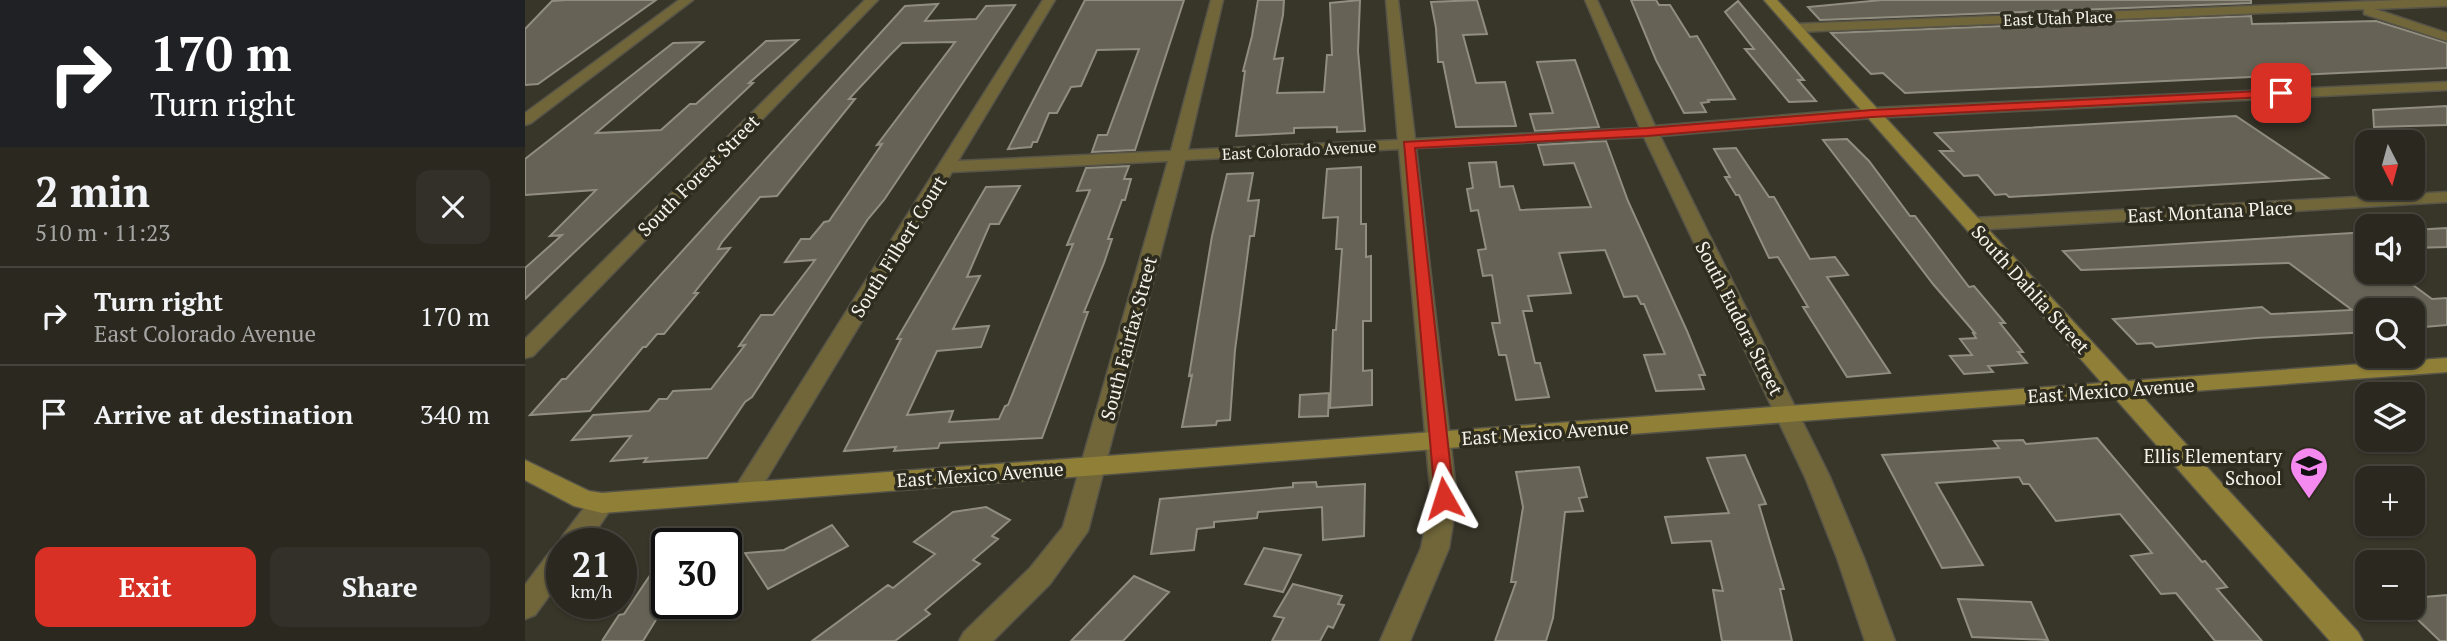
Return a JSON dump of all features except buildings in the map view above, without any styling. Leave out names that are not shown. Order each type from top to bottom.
[{"type":"street","points":[[525,120],[687,0]]},
{"type":"street","name":"South Forest Street","points":[[525,351],[871,0]]},
{"type":"street","name":"South Filbert Court","points":[[746,491],[1049,0]]},
{"type":"street","name":"South Fairfax Street","points":[[974,641],[1040,576],[1075,531],[1178,156],[1217,0]]},
{"type":"street","points":[[1392,0],[1444,498],[1435,548],[1395,641]]},
{"type":"street","name":"South Eudora Street","points":[[1591,0],[1647,132],[1827,492],[1860,576],[1880,641]]},
{"type":"street","name":"South Dahlia Street","points":[[1770,0],[2348,641]]},
{"type":"street","points":[[2330,0],[2447,37]]},
{"type":"street","name":"East Utah Place","points":[[1795,28],[2447,2]]},
{"type":"street","name":"East Colorado Avenue","points":[[947,167],[1647,132],[1872,113],[2447,86]]},
{"type":"street","points":[[525,104],[549,103]]},
{"type":"street","name":"East Montana Place","points":[[1973,224],[2447,197]]},
{"type":"street","name":"East Mexico Avenue","points":[[525,469],[583,499],[603,503],[2447,365]]},
{"type":"street","points":[[584,528],[603,503]]},
{"type":"street","points":[[525,607],[546,579]]},
{"type":"place","name":"Ellis Elementary School","points":[[2309,500]]},
{"type":"route","points":[[1444,498],[1408,145],[1647,132],[1872,113],[2281,93]]}]
